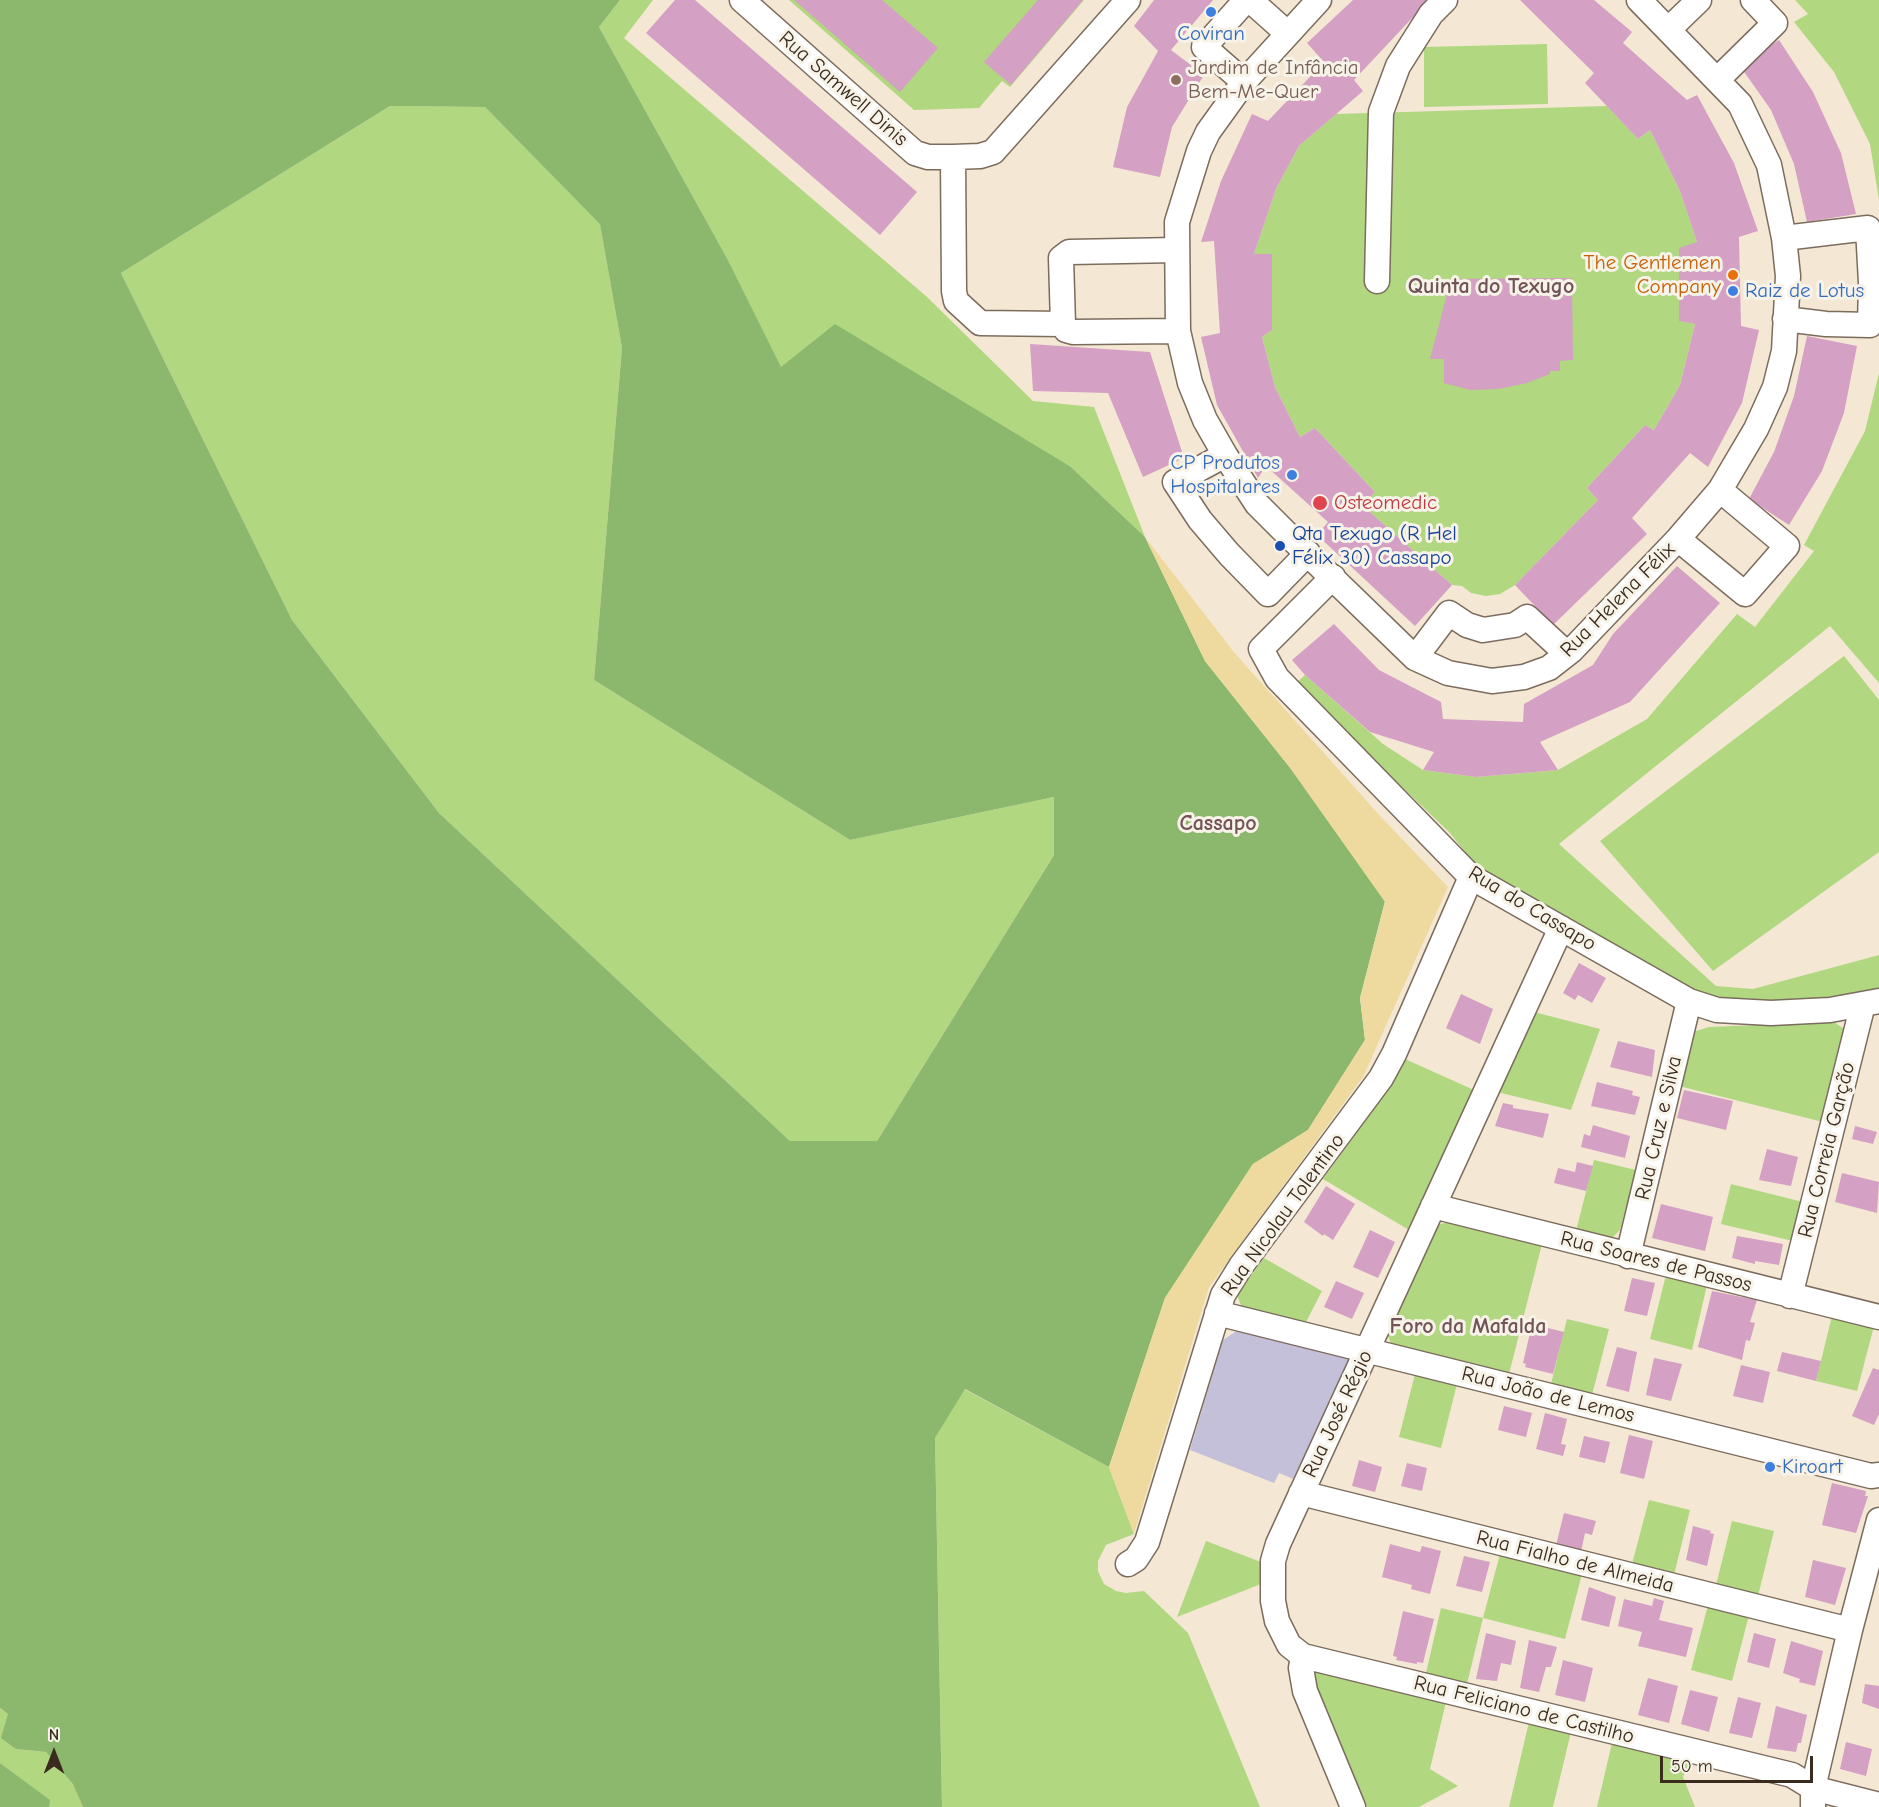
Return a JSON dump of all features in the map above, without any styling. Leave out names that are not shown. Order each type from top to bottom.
[{"type":"street","name":"Rua Samwell Dinis","points":[[742,0],[915,153],[928,157],[980,156],[993,152],[1127,0]]},
{"type":"street","points":[[1244,82],[1204,47],[1248,0],[1287,33]]},
{"type":"street","name":"Rua Helena Félix","points":[[1319,0],[1244,82],[1208,132],[1199,151],[1179,213],[1177,250],[1178,331],[1190,383],[1205,420],[1257,504],[1415,657],[1448,673],[1492,681],[1524,677],[1549,668],[1567,654],[1678,539],[1720,490],[1756,429],[1775,387],[1784,351],[1788,276],[1784,238],[1769,165],[1740,105],[1718,79],[1639,0]]},
{"type":"street","points":[[1377,281],[1381,112],[1398,66],[1425,23],[1444,0]]},
{"type":"street","points":[[1669,29],[1699,0]]},
{"type":"street","points":[[1718,79],[1775,23],[1753,0]]},
{"type":"street","points":[[953,157],[956,301],[980,323],[1063,324]]},
{"type":"street","points":[[1784,238],[1868,228],[1871,274],[1870,326],[1785,319]]},
{"type":"street","points":[[1177,250],[1065,253],[1061,258],[1063,324],[1066,330],[1073,332],[1178,331]]},
{"type":"street","points":[[1225,455],[1175,482],[1200,520],[1229,555],[1268,594],[1308,553]]},
{"type":"street","points":[[1678,539],[1745,594],[1786,546],[1720,490]]},
{"type":"street","name":"Rua do Cassapo","points":[[1333,576],[1261,649],[1277,678],[1471,877],[1689,1001],[1717,1010],[1761,1013],[1830,1010],[1871,1002]]},
{"type":"street","points":[[1415,657],[1449,614],[1467,625],[1483,630],[1515,625],[1527,617],[1567,654]]},
{"type":"street","name":"Rua Nicolau Tolentino","points":[[1128,1564],[1136,1559],[1148,1542],[1223,1295],[1241,1266],[1381,1078],[1394,1054],[1471,877]]},
{"type":"street","name":"Rua José Régio","points":[[1303,1656],[1289,1645],[1277,1621],[1272,1574],[1278,1544],[1561,928]]},
{"type":"street","name":"Rua Cruz e Silva","points":[[1628,1256],[1689,1001]]},
{"type":"street","name":"Rua Correia Garção","points":[[1790,1296],[1871,1002]]},
{"type":"street","name":"Rua Soares de Passos","points":[[1433,1206],[1879,1317]]},
{"type":"street","name":"Rua João de Lemos","points":[[1217,1313],[1871,1476],[1879,1475]]},
{"type":"street","name":"Rua Fialho de Almeida","points":[[1301,1493],[1850,1630]]},
{"type":"street","points":[[1813,1798],[1850,1630],[1879,1520]]},
{"type":"street","points":[[1303,1656],[1301,1668],[1305,1691],[1353,1807]]},
{"type":"street","name":"Rua Feliciano de Castilho","points":[[1303,1656],[1792,1775],[1813,1798],[1879,1805]]},
{"type":"shaded area","points":[[1238,1330],[1350,1357],[1293,1479],[1279,1473],[1274,1483],[1190,1450],[1223,1340]]},
{"type":"green space","points":[[0,0],[620,0],[599,27],[728,260],[781,367],[835,324],[1071,467],[1145,537],[1205,661],[1291,769],[1385,901],[1360,998],[1365,1040],[1308,1130],[1253,1164],[1165,1298],[1109,1467],[965,1389],[935,1438],[942,1807],[83,1807],[73,1784],[46,1752],[16,1749],[1,1738],[8,1714],[0,1708]],"holes":[[[390,106],[485,107],[600,224],[622,348],[594,680],[850,840],[1054,797],[1054,855],[877,1141],[790,1141],[439,813],[292,620],[121,273]]]},
{"type":"green space","points":[[620,0],[653,0],[624,38],[926,296],[1033,401],[1094,407],[1145,537],[1071,467],[781,368],[728,260],[599,27]]},
{"type":"green space","points":[[789,0],[1084,0],[1010,87],[1002,81],[979,108],[914,110]]},
{"type":"green space","points":[[1795,0],[1879,0],[1879,200],[1870,144],[1834,72],[1794,22],[1808,14]]},
{"type":"green space","points":[[1547,44],[1548,104],[1424,107],[1424,47]]},
{"type":"green space","points":[[390,106],[485,107],[600,223],[622,348],[594,680],[850,840],[1054,797],[1054,855],[877,1141],[790,1141],[439,813],[292,620],[121,273]]},
{"type":"green space","points":[[1607,106],[1638,139],[1650,130],[1680,191],[1697,242],[1680,321],[1695,324],[1680,385],[1654,430],[1645,425],[1587,488],[1598,500],[1515,585],[1500,594],[1486,596],[1471,593],[1462,586],[1452,585],[1362,505],[1375,492],[1315,428],[1300,437],[1275,387],[1262,337],[1272,330],[1272,255],[1254,254],[1276,189],[1299,146],[1336,114]]},
{"type":"green space","points":[[1879,373],[1879,683],[1830,626],[1559,844],[1716,986],[1753,989],[1879,955],[1879,991],[1774,1003],[1706,998],[1549,910],[1475,864],[1449,832],[1295,684],[1305,675],[1383,744],[1423,770],[1476,777],[1558,770],[1647,719],[1737,614],[1755,627],[1814,551],[1804,545],[1865,431]]},
{"type":"green space","points":[[1844,656],[1879,700],[1879,852],[1713,971],[1600,841]]},
{"type":"green space","points":[[1534,1012],[1600,1029],[1571,1110],[1497,1092]]},
{"type":"green space","points":[[1834,1022],[1847,1031],[1823,1122],[1679,1086],[1693,1032],[1709,1027]]},
{"type":"green space","points":[[1405,1059],[1474,1090],[1409,1230],[1323,1179],[1377,1105]]},
{"type":"green space","points":[[1594,1160],[1636,1170],[1620,1230],[1612,1238],[1576,1231]]},
{"type":"green space","points":[[1731,1184],[1803,1202],[1793,1241],[1721,1224]]},
{"type":"green space","points":[[1450,1222],[1542,1244],[1509,1374],[1392,1345],[1386,1332],[1435,1225]]},
{"type":"green space","points":[[1264,1258],[1322,1291],[1305,1324],[1242,1308],[1237,1295]]},
{"type":"green space","points":[[1666,1275],[1707,1285],[1692,1350],[1650,1339]]},
{"type":"green space","points":[[1832,1316],[1874,1326],[1857,1391],[1816,1381]]},
{"type":"green space","points":[[1567,1319],[1609,1329],[1592,1395],[1551,1384]]},
{"type":"green space","points":[[1415,1374],[1457,1384],[1441,1448],[1399,1437]]},
{"type":"green space","points":[[964,1389],[1109,1467],[1134,1534],[1106,1545],[1098,1561],[1098,1571],[1104,1584],[1116,1591],[1126,1593],[1144,1591],[1188,1633],[1260,1807],[942,1807],[935,1438]]},
{"type":"green space","points":[[1649,1500],[1690,1510],[1674,1575],[1632,1564]]},
{"type":"green space","points":[[1732,1521],[1774,1531],[1758,1596],[1716,1585]]},
{"type":"green space","points":[[1206,1541],[1261,1562],[1261,1584],[1177,1617]]},
{"type":"green space","points":[[1500,1554],[1582,1574],[1565,1639],[1483,1618]]},
{"type":"green space","points":[[1708,1605],[1749,1615],[1732,1681],[1691,1670]]},
{"type":"green space","points":[[1441,1608],[1483,1618],[1467,1684],[1426,1673]]},
{"type":"green space","points":[[1318,1671],[1446,1702],[1430,1769],[1458,1786],[1419,1807],[1367,1807],[1315,1681],[1315,1674]]},
{"type":"green space","points":[[0,1708],[8,1714],[16,1749],[46,1752],[74,1784],[83,1807],[49,1807],[49,1800],[0,1763]]},
{"type":"green space","points":[[1529,1722],[1571,1732],[1553,1807],[1509,1807]]},
{"type":"green space","points":[[1612,1743],[1689,1762],[1683,1777],[1695,1807],[1597,1807]]},
{"type":"green space","points":[[0,1763],[50,1800],[49,1807],[0,1807]]},
{"type":"sand","points":[[1145,537],[1233,651],[1381,817],[1448,887],[1363,1077],[1209,1287],[1134,1534],[1109,1467],[1165,1298],[1253,1164],[1308,1130],[1365,1040],[1360,998],[1385,902],[1291,769],[1205,661]]},
{"type":"building","points":[[675,0],[695,0],[917,192],[880,235],[646,33]]},
{"type":"building","points":[[794,0],[882,0],[938,48],[900,92]]},
{"type":"building","points":[[1038,0],[1083,0],[1011,85],[984,62]]},
{"type":"building","points":[[1154,0],[1213,0],[1171,50],[1204,75],[1172,127],[1160,177],[1113,167],[1127,107],[1158,51],[1134,26]]},
{"type":"building","points":[[1353,0],[1429,0],[1354,80],[1363,91],[1299,146],[1276,189],[1254,254],[1272,254],[1272,330],[1262,337],[1275,387],[1300,437],[1315,428],[1375,492],[1362,505],[1452,585],[1415,626],[1317,535],[1328,522],[1266,466],[1258,478],[1217,405],[1201,337],[1220,333],[1214,241],[1201,242],[1221,181],[1252,114],[1268,121],[1324,62],[1307,43]]},
{"type":"building","points":[[1520,0],[1594,0],[1632,32],[1623,43],[1687,100],[1697,95],[1734,163],[1758,231],[1739,237],[1741,326],[1759,330],[1742,403],[1708,467],[1690,453],[1632,518],[1647,534],[1553,625],[1515,585],[1598,500],[1587,488],[1645,425],[1654,430],[1680,385],[1695,324],[1679,321],[1679,248],[1697,242],[1680,191],[1650,130],[1638,139],[1585,83],[1594,73]]},
{"type":"building","points":[[1779,40],[1813,92],[1841,153],[1856,214],[1807,222],[1794,164],[1771,110],[1740,66]]},
{"type":"building","points":[[1572,278],[1573,360],[1560,361],[1560,371],[1550,371],[1550,374],[1527,383],[1498,389],[1470,390],[1444,383],[1444,359],[1430,359],[1451,279]]},
{"type":"building","points":[[1807,336],[1857,346],[1844,413],[1822,471],[1789,525],[1749,499],[1774,452],[1794,396]]},
{"type":"building","points":[[1030,344],[1150,352],[1184,458],[1143,477],[1108,393],[1033,391]]},
{"type":"building","points":[[1677,566],[1720,603],[1630,702],[1540,742],[1558,770],[1476,777],[1423,770],[1434,752],[1370,732],[1305,675],[1292,660],[1334,624],[1379,670],[1441,702],[1443,719],[1523,722],[1524,704],[1593,665],[1613,634]]},
{"type":"building","points":[[1579,963],[1606,978],[1592,1003],[1578,995],[1575,1000],[1563,993]]},
{"type":"building","points":[[1461,994],[1493,1009],[1480,1044],[1446,1028]]},
{"type":"building","points":[[1618,1041],[1655,1050],[1652,1077],[1610,1067]]},
{"type":"building","points":[[1597,1082],[1633,1091],[1632,1095],[1640,1097],[1635,1115],[1591,1106]]},
{"type":"building","points":[[1684,1090],[1733,1101],[1726,1130],[1677,1118]]},
{"type":"building","points":[[1503,1103],[1513,1105],[1513,1108],[1549,1114],[1543,1138],[1495,1126]]},
{"type":"building","points":[[1593,1125],[1630,1136],[1625,1158],[1581,1147],[1584,1134],[1590,1136]]},
{"type":"building","points":[[1855,1126],[1877,1132],[1873,1144],[1852,1139]]},
{"type":"building","points":[[1767,1149],[1798,1157],[1791,1186],[1759,1180]]},
{"type":"building","points":[[1577,1162],[1593,1166],[1586,1191],[1554,1183],[1558,1168],[1575,1172]]},
{"type":"building","points":[[1842,1173],[1879,1182],[1877,1213],[1835,1202]]},
{"type":"building","points":[[1326,1186],[1355,1204],[1333,1240],[1324,1234],[1323,1236],[1304,1222]]},
{"type":"building","points":[[1661,1204],[1713,1217],[1705,1251],[1652,1238]]},
{"type":"building","points":[[1370,1230],[1395,1242],[1378,1278],[1353,1267]]},
{"type":"building","points":[[1737,1236],[1783,1244],[1779,1265],[1755,1261],[1755,1264],[1732,1258]]},
{"type":"building","points":[[1632,1278],[1655,1283],[1647,1316],[1624,1311]]},
{"type":"building","points":[[1336,1281],[1364,1293],[1352,1319],[1324,1307]]},
{"type":"building","points":[[1712,1291],[1757,1300],[1750,1322],[1755,1323],[1750,1341],[1746,1340],[1742,1360],[1698,1347]]},
{"type":"building","points":[[1532,1324],[1564,1332],[1553,1374],[1525,1367],[1526,1364],[1523,1363]]},
{"type":"building","points":[[1617,1347],[1637,1352],[1629,1392],[1606,1386]]},
{"type":"building","points":[[1782,1352],[1821,1361],[1816,1381],[1777,1371]]},
{"type":"building","points":[[1654,1358],[1682,1364],[1671,1401],[1646,1395]]},
{"type":"building","points":[[1741,1365],[1770,1372],[1763,1403],[1733,1396]]},
{"type":"building","points":[[1873,1368],[1879,1370],[1879,1414],[1874,1425],[1852,1416]]},
{"type":"building","points":[[1504,1406],[1532,1413],[1526,1437],[1498,1430]]},
{"type":"building","points":[[1545,1413],[1567,1419],[1561,1444],[1566,1445],[1563,1456],[1536,1449]]},
{"type":"building","points":[[1629,1435],[1653,1441],[1644,1479],[1620,1473]]},
{"type":"building","points":[[1584,1436],[1610,1442],[1605,1463],[1579,1457]]},
{"type":"building","points":[[1359,1460],[1382,1467],[1375,1492],[1352,1486]]},
{"type":"building","points":[[1407,1463],[1427,1468],[1422,1491],[1401,1486]]},
{"type":"building","points":[[1832,1483],[1866,1491],[1865,1496],[1868,1496],[1856,1533],[1822,1525]]},
{"type":"building","points":[[1564,1513],[1596,1521],[1592,1535],[1585,1533],[1581,1552],[1556,1545]]},
{"type":"building","points":[[1693,1526],[1714,1534],[1707,1566],[1686,1560]]},
{"type":"building","points":[[1390,1544],[1420,1552],[1422,1546],[1441,1551],[1430,1594],[1411,1589],[1412,1585],[1382,1577]]},
{"type":"building","points":[[1464,1556],[1490,1562],[1482,1592],[1456,1586]]},
{"type":"building","points":[[1813,1560],[1846,1568],[1835,1605],[1805,1597]]},
{"type":"building","points":[[1589,1587],[1616,1597],[1609,1627],[1581,1620]]},
{"type":"building","points":[[1654,1598],[1664,1601],[1659,1620],[1693,1628],[1686,1657],[1638,1646],[1642,1632],[1618,1626],[1624,1599],[1652,1606]]},
{"type":"building","points":[[1403,1611],[1434,1619],[1423,1663],[1396,1660],[1397,1657],[1393,1656]]},
{"type":"building","points":[[1486,1633],[1516,1641],[1511,1665],[1501,1663],[1497,1681],[1476,1679]]},
{"type":"building","points":[[1754,1633],[1776,1639],[1769,1668],[1747,1662]]},
{"type":"building","points":[[1529,1640],[1557,1647],[1551,1667],[1546,1667],[1539,1692],[1520,1688]]},
{"type":"building","points":[[1791,1641],[1823,1651],[1815,1686],[1799,1682],[1800,1679],[1783,1673]]},
{"type":"building","points":[[1563,1660],[1593,1668],[1585,1702],[1555,1695]]},
{"type":"building","points":[[1648,1678],[1678,1686],[1669,1723],[1638,1715]]},
{"type":"building","points":[[1865,1684],[1879,1686],[1879,1709],[1862,1703]]},
{"type":"building","points":[[1690,1690],[1718,1697],[1709,1732],[1681,1724]]},
{"type":"building","points":[[1738,1697],[1761,1703],[1752,1738],[1729,1733]]},
{"type":"building","points":[[1776,1706],[1807,1715],[1801,1743],[1798,1743],[1796,1752],[1767,1748]]},
{"type":"building","points":[[1846,1742],[1872,1749],[1866,1776],[1840,1769]]},
{"type":"place","name":"Coviran","points":[[1211,12]]},
{"type":"place","name":"Jardim de Infância Bem-Me-Quer","points":[[1176,80]]},
{"type":"place","name":"The Gentlemen Company","points":[[1733,275]]},
{"type":"place","name":"Raiz de Lotus","points":[[1733,291]]},
{"type":"place","name":"CP Produtos Hospitalares","points":[[1292,475]]},
{"type":"place","name":"Osteomedic","points":[[1320,503]]},
{"type":"place","name":"Qta Texugo (R Hel Félix 30) Cassapo","points":[[1280,546]]},
{"type":"place","name":"Kiroart","points":[[1770,1467]]},
{"type":"district","name":"Quinta do Texugo","points":[[1491,287]]},
{"type":"district","name":"Cassapo","points":[[1218,824]]},
{"type":"district","name":"Foro da Mafalda","points":[[1468,1327]]}]
